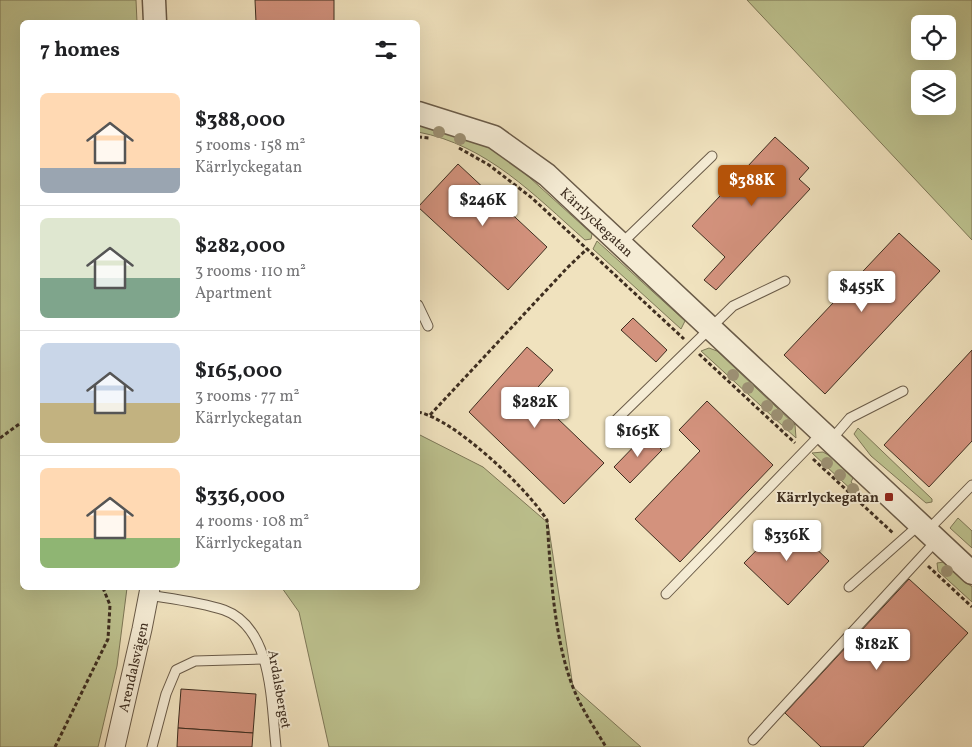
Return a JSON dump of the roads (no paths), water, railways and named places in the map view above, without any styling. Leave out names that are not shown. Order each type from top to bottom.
[{"type":"street","points":[[154,0],[155,20]]},
{"type":"street","name":"Kärrlyckegatan","points":[[420,114],[474,130],[510,147],[547,175],[972,573]]},
{"type":"street","name":"Arendalsvägen","points":[[115,747],[149,591]]},
{"type":"lane","points":[[621,244],[712,156]]},
{"type":"lane","points":[[616,420],[734,306],[785,281]]},
{"type":"lane","points":[[420,309],[428,326]]},
{"type":"lane","points":[[666,594],[803,450],[850,418],[902,390]]},
{"type":"lane","points":[[849,587],[902,541],[927,532],[972,485]]},
{"type":"lane","points":[[753,740],[919,558],[927,532]]},
{"type":"lane","name":"Ardalsberget","points":[[149,591],[202,604],[236,616],[253,632],[264,659],[276,747]]},
{"type":"lane","points":[[152,747],[166,694],[176,670],[195,662],[264,659]]},
{"type":"place","name":"Kärrlyckegatan","points":[[889,497]]}]
